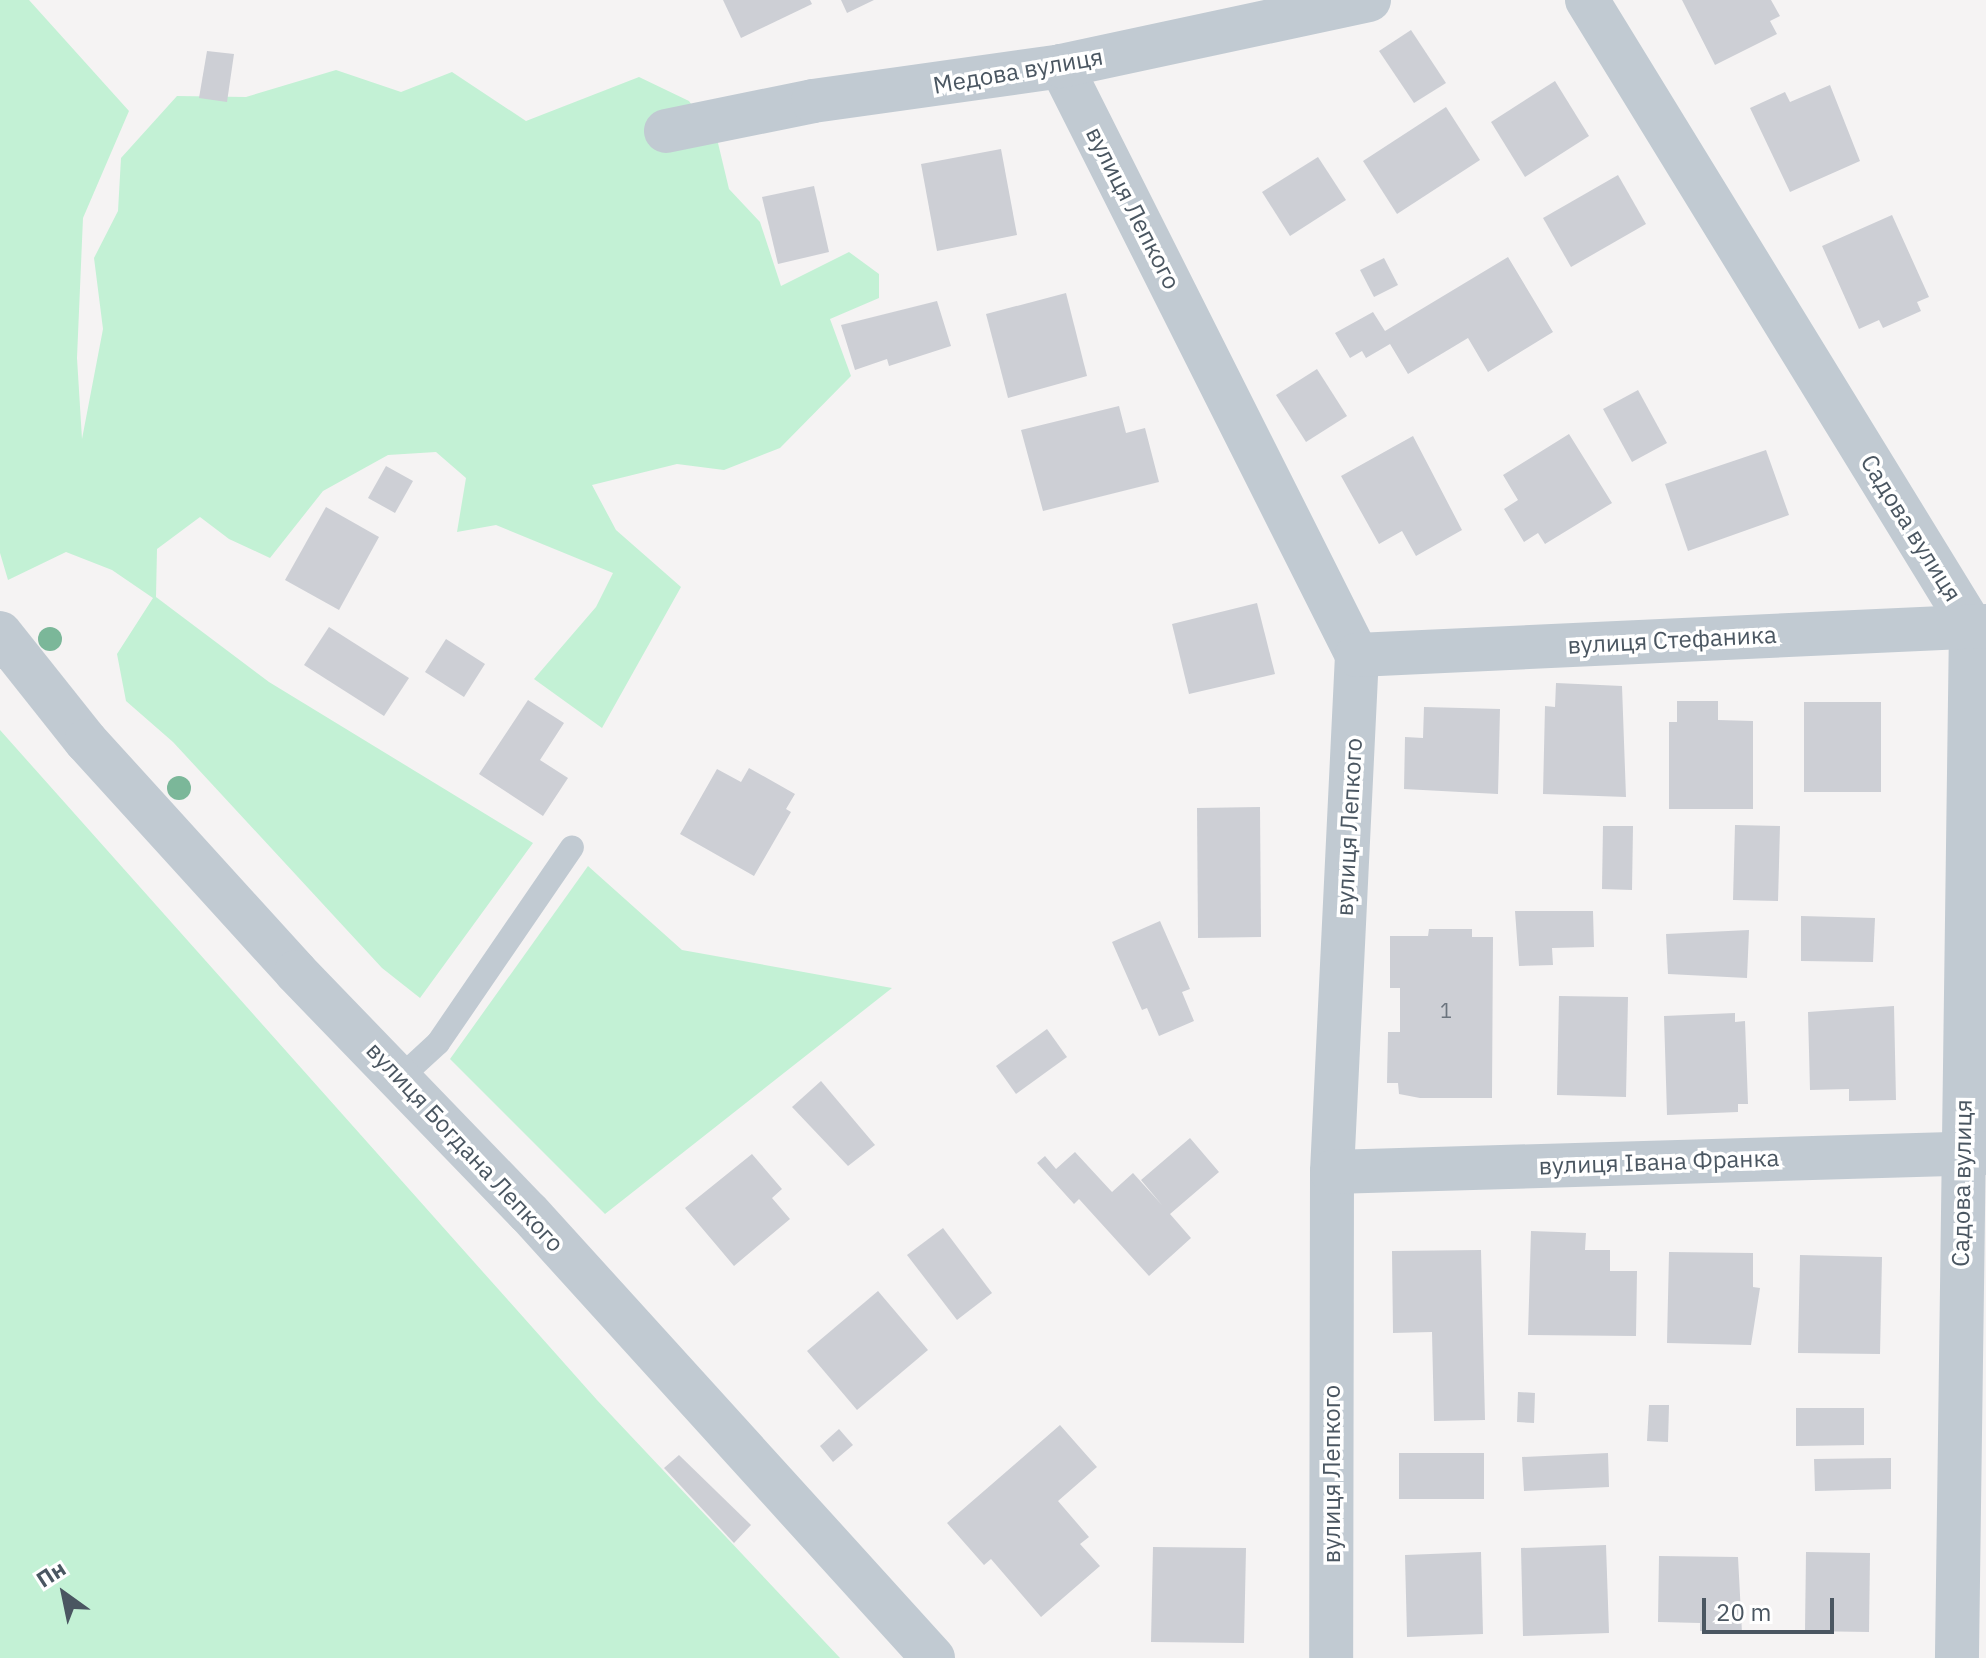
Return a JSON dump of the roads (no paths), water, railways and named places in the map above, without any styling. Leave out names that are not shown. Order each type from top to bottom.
[{"type":"street","name":"Медова вулиця","points":[[666,131],[813,101],[1061,66],[1369,0]]},
{"type":"street","name":"Садова вулиця","points":[[1587,0],[1978,626],[1974,1153],[1957,1658]]},
{"type":"street","name":"вулиця Лепкого","points":[[1061,66],[1357,655],[1332,1172],[1331,1658]]},
{"type":"street","name":"вулиця Стефаника","points":[[1357,655],[1978,626]]},
{"type":"street","name":"вулиця Богдана Лепкого","points":[[0,633],[86,741],[296,972],[401,1077],[933,1658]]},
{"type":"street","name":"вулиця Івана Франка","points":[[1332,1172],[1974,1153]]},
{"type":"lane","points":[[401,1077],[438,1043],[572,847]]}]
